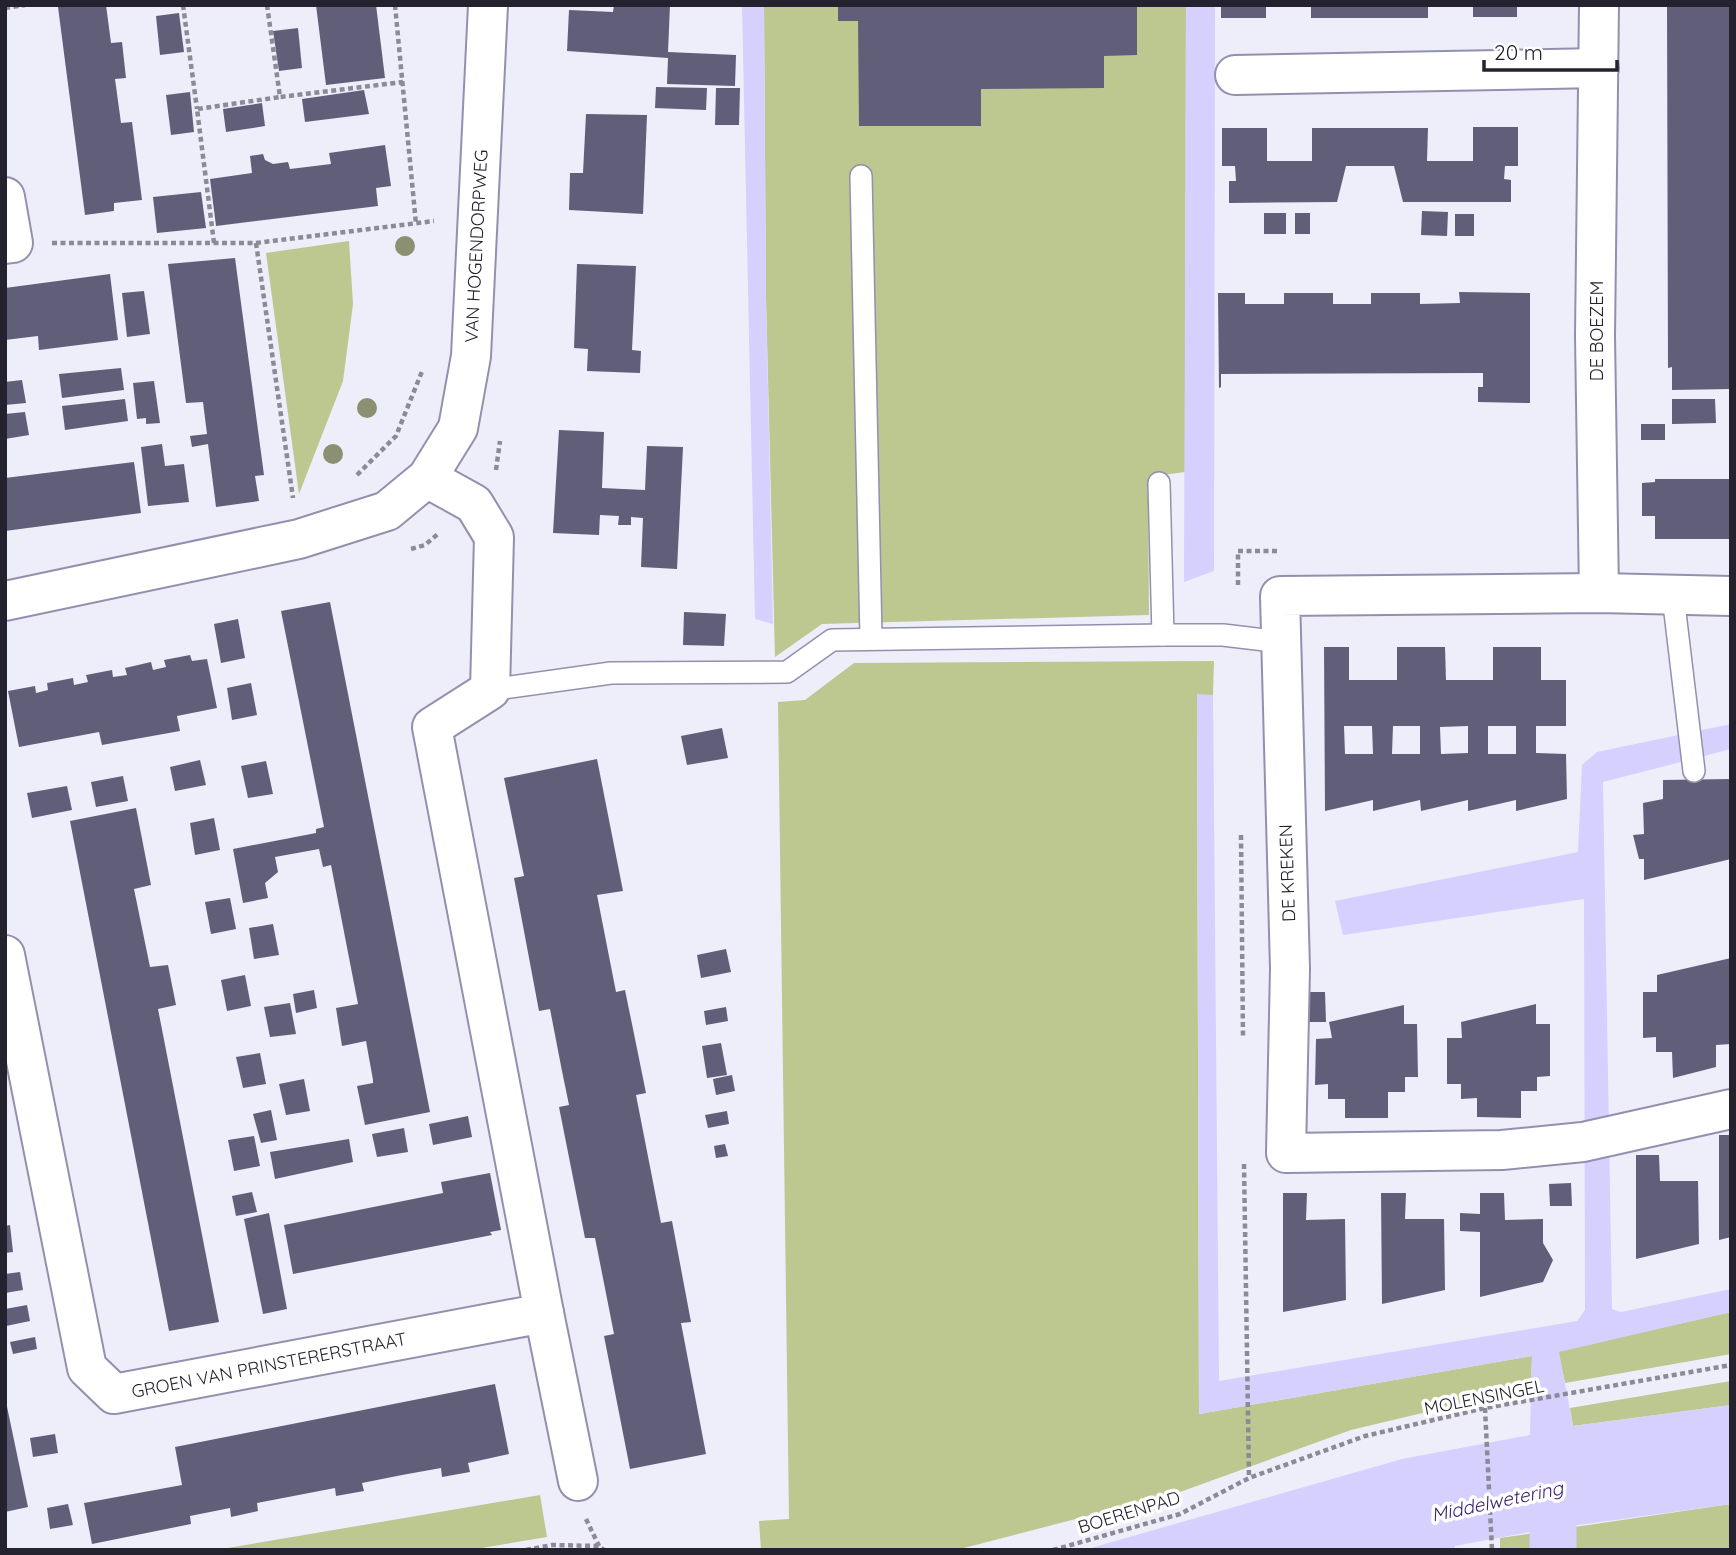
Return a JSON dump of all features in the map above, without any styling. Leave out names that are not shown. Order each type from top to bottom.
[{"type":"street","name":"VAN HOGENDORPWEG","points":[[5,601],[299,540],[387,511],[427,478],[458,428],[471,356],[488,5]]},
{"type":"street","name":"DE BOEZEM","points":[[1599,5],[1595,336],[1599,593]]},
{"type":"street","points":[[1235,75],[1599,68]]},
{"type":"street","points":[[5,197],[9,243]]},
{"type":"street","points":[[427,478],[474,504],[494,537],[490,690],[432,727],[578,1481]]},
{"type":"street","name":"DE KREKEN","points":[[1731,596],[1599,593],[1280,596],[1290,969],[1286,1153],[1502,1150],[1583,1142],[1644,1131],[1731,1109]]},
{"type":"street","name":"GROEN VAN PRINSTERERSTRAAT","points":[[5,955],[87,1367],[114,1394],[544,1312]]},
{"type":"lane","points":[[861,176],[871,638]]},
{"type":"lane","points":[[1159,483],[1163,635]]},
{"type":"lane","points":[[1673,596],[1685,716],[1694,771]]},
{"type":"lane","points":[[490,690],[611,673],[786,672],[832,640],[1223,635],[1281,642]]},
{"type":"path","points":[[5,8],[25,5]]},
{"type":"path","points":[[183,5],[214,243]]},
{"type":"path","points":[[267,5],[280,97]]},
{"type":"path","points":[[396,5],[416,224]]},
{"type":"path","points":[[197,109],[403,82]]},
{"type":"path","points":[[435,234],[436,208]]},
{"type":"path","points":[[9,243],[256,243],[477,216]]},
{"type":"path","points":[[256,243],[299,540]]},
{"type":"path","points":[[351,481],[396,436],[415,396],[426,356]]},
{"type":"path","points":[[402,551],[425,545],[474,504],[497,469],[502,428]]},
{"type":"path","points":[[1247,1364],[1249,1478]]},
{"type":"path","name":"MOLENSINGEL","points":[[1249,1478],[1365,1436],[1485,1408],[1731,1364]]},
{"type":"path","points":[[1485,1408],[1492,1550]]},
{"type":"path","name":"BOERENPAD","points":[[1053,1550],[1180,1514],[1249,1478]]},
{"type":"path","points":[[526,1550],[552,1545],[599,1545],[604,1550]]},
{"type":"green space","points":[[764,5],[1186,5],[1185,472],[1148,477],[1149,615],[822,624],[775,657],[766,298]]},
{"type":"green space","points":[[349,241],[353,304],[343,381],[299,494],[266,253]]},
{"type":"green space","points":[[1214,661],[1213,695],[1197,695],[1199,1414],[1532,1356],[1531,1387],[1351,1430],[1180,1492],[956,1550],[761,1550],[759,1521],[789,1519],[778,702],[805,700],[854,663]]},
{"type":"green space","points":[[1731,1312],[1731,1354],[1565,1383],[1558,1351]]},
{"type":"green space","points":[[1731,1381],[1731,1405],[1573,1426],[1570,1408]]},
{"type":"green space","points":[[540,1495],[547,1537],[470,1550],[216,1550]]},
{"type":"green space","points":[[1731,1504],[1731,1550],[1500,1550],[1500,1538]]},
{"type":"water","points":[[742,5],[764,5],[766,298],[773,624],[755,619]]},
{"type":"water","points":[[1186,5],[1215,5],[1214,571],[1184,582]]},
{"type":"water","name":"Middelwetering","points":[[1197,694],[1213,695],[1219,1381],[1577,1321],[1585,1310],[1584,899],[1343,935],[1335,901],[1578,852],[1582,765],[1597,752],[1731,724],[1731,749],[1603,782],[1612,1309],[1621,1312],[1731,1289],[1731,1312],[1559,1352],[1573,1426],[1731,1405],[1731,1504],[1535,1531],[1455,1546],[1454,1550],[1084,1550],[1402,1459],[1530,1435],[1532,1356],[1199,1414]]},
{"type":"building","points":[[106,5],[111,43],[122,42],[126,78],[115,79],[121,123],[132,122],[142,200],[114,203],[114,211],[85,215],[58,7]]},
{"type":"building","points":[[316,5],[376,5],[385,78],[326,85]]},
{"type":"building","points":[[614,5],[670,5],[668,52],[736,55],[735,86],[667,84],[668,58],[567,51],[569,10],[613,12]]},
{"type":"building","points":[[838,5],[1137,5],[1137,55],[1104,56],[1104,88],[981,89],[981,126],[859,126],[858,21],[838,21]]},
{"type":"building","points":[[1221,5],[1266,5],[1266,18],[1221,18]]},
{"type":"building","points":[[1311,5],[1428,5],[1428,18],[1311,18]]},
{"type":"building","points":[[1473,5],[1517,5],[1517,17],[1473,17]]},
{"type":"building","points":[[1667,5],[1731,6],[1731,389],[1672,390],[1672,367],[1668,368]]},
{"type":"building","points":[[179,13],[184,52],[160,55],[156,16]]},
{"type":"building","points":[[298,28],[302,68],[279,71],[273,31]]},
{"type":"building","points":[[656,87],[707,88],[706,110],[655,108]]},
{"type":"building","points":[[716,88],[740,88],[739,125],[715,125]]},
{"type":"building","points":[[364,90],[369,114],[305,122],[302,99]]},
{"type":"building","points":[[190,92],[194,132],[171,135],[166,95]]},
{"type":"building","points":[[262,103],[265,126],[226,132],[223,109]]},
{"type":"building","points":[[586,114],[647,115],[643,214],[569,210],[570,173],[583,173]]},
{"type":"building","points":[[1473,127],[1518,127],[1518,166],[1505,166],[1504,179],[1511,180],[1511,202],[1403,202],[1394,166],[1346,166],[1337,202],[1229,203],[1229,181],[1236,181],[1235,166],[1222,166],[1222,128],[1267,128],[1267,161],[1312,161],[1312,128],[1428,128],[1427,161],[1473,161]]},
{"type":"building","points":[[385,145],[391,186],[376,188],[378,206],[216,226],[210,179],[252,173],[250,156],[263,154],[265,160],[273,164],[288,162],[290,169],[331,164],[329,153]]},
{"type":"building","points":[[201,192],[206,228],[157,233],[153,197]]},
{"type":"building","points":[[1422,211],[1448,212],[1447,236],[1421,235]]},
{"type":"building","points":[[1264,213],[1286,213],[1286,234],[1264,234]]},
{"type":"building","points":[[1295,213],[1310,213],[1310,234],[1295,234]]},
{"type":"building","points":[[1455,214],[1474,214],[1474,236],[1455,236]]},
{"type":"building","points":[[235,258],[264,475],[255,476],[259,501],[216,507],[208,444],[192,447],[190,436],[207,434],[203,402],[186,403],[168,264]]},
{"type":"building","points":[[577,264],[636,266],[632,350],[641,351],[640,373],[587,371],[588,349],[574,348]]},
{"type":"building","points":[[110,274],[118,340],[39,350],[38,336],[5,340],[5,288]]},
{"type":"building","points":[[144,291],[150,334],[127,337],[122,293]]},
{"type":"building","points":[[1459,292],[1530,293],[1530,403],[1478,402],[1478,387],[1483,387],[1483,373],[1221,374],[1219,388],[1218,293],[1245,293],[1245,304],[1284,304],[1284,293],[1333,293],[1333,304],[1371,304],[1371,293],[1420,293],[1420,304],[1460,303]]},
{"type":"building","points":[[121,368],[124,390],[62,398],[59,374]]},
{"type":"building","points":[[22,380],[26,403],[5,405],[5,382]]},
{"type":"building","points":[[154,381],[160,423],[146,424],[146,418],[137,419],[133,383]]},
{"type":"building","points":[[125,399],[128,421],[65,430],[62,406]]},
{"type":"building","points":[[1672,399],[1715,399],[1716,423],[1672,424]]},
{"type":"building","points":[[25,412],[29,435],[5,439],[5,414]]},
{"type":"building","points":[[1641,424],[1665,424],[1665,440],[1641,440]]},
{"type":"building","points":[[559,430],[604,432],[602,488],[645,490],[647,446],[683,447],[677,569],[641,567],[643,518],[631,517],[631,525],[618,525],[619,516],[600,515],[599,535],[553,533]]},
{"type":"building","points":[[162,444],[165,466],[184,464],[189,502],[148,506],[141,447]]},
{"type":"building","points":[[134,462],[141,513],[5,531],[5,478]]},
{"type":"building","points":[[1655,479],[1731,479],[1731,539],[1655,539],[1655,516],[1642,516],[1642,483],[1655,482]]},
{"type":"building","points":[[330,602],[430,1112],[365,1125],[357,1086],[373,1083],[373,1080],[366,1041],[342,1046],[336,1008],[358,1004],[331,865],[323,867],[319,849],[275,857],[278,872],[265,883],[268,898],[243,903],[233,849],[316,833],[316,829],[324,827],[281,611]]},
{"type":"building","points":[[684,612],[726,614],[724,646],[683,645]]},
{"type":"building","points":[[238,619],[245,658],[221,663],[214,624]]},
{"type":"building","points":[[1324,647],[1349,647],[1349,680],[1397,680],[1397,647],[1445,647],[1446,680],[1493,680],[1493,647],[1541,647],[1541,680],[1566,680],[1566,726],[1536,726],[1536,753],[1566,754],[1567,799],[1516,811],[1516,800],[1468,811],[1468,800],[1421,811],[1420,800],[1373,811],[1373,800],[1325,811]],"holes":[[[1344,726],[1372,726],[1373,754],[1345,754]],[[1393,726],[1420,726],[1420,754],[1392,754]],[[1468,726],[1468,753],[1441,754],[1440,727]],[[1488,726],[1516,726],[1516,754],[1488,754]]]},
{"type":"building","points":[[190,655],[192,661],[207,659],[217,708],[177,716],[180,731],[102,745],[99,732],[19,747],[8,691],[35,686],[36,693],[48,690],[47,683],[73,678],[74,685],[88,682],[86,675],[112,670],[113,677],[127,675],[125,668],[151,662],[153,670],[166,667],[164,660]]},
{"type":"building","points":[[251,683],[257,715],[232,720],[227,688]]},
{"type":"building","points":[[722,728],[728,758],[687,765],[681,736]]},
{"type":"building","points":[[597,759],[623,891],[597,895],[616,992],[625,990],[646,1093],[636,1095],[661,1223],[672,1221],[691,1322],[681,1323],[706,1454],[630,1469],[604,1336],[614,1334],[595,1238],[585,1238],[559,1107],[569,1105],[550,1009],[539,1011],[514,878],[524,876],[504,778]]},
{"type":"building","points":[[200,760],[206,785],[175,791],[170,767]]},
{"type":"building","points":[[266,761],[273,794],[248,798],[241,766]]},
{"type":"building","points":[[123,776],[128,801],[96,807],[91,782]]},
{"type":"building","points":[[1731,779],[1731,859],[1644,880],[1644,859],[1639,859],[1633,835],[1644,834],[1643,803],[1663,799],[1663,780]]},
{"type":"building","points":[[67,786],[72,810],[32,818],[27,793]]},
{"type":"building","points":[[136,808],[151,885],[134,889],[150,967],[168,965],[176,1005],[158,1009],[219,1322],[169,1331],[70,821]]},
{"type":"building","points":[[214,818],[220,850],[195,855],[190,823]]},
{"type":"building","points":[[230,898],[236,929],[211,934],[205,902]]},
{"type":"building","points":[[273,924],[279,955],[254,959],[249,928]]},
{"type":"building","points":[[726,949],[731,972],[701,978],[697,955]]},
{"type":"building","points":[[1731,958],[1731,1044],[1716,1045],[1716,1067],[1673,1078],[1672,1052],[1656,1052],[1656,1037],[1643,1038],[1643,992],[1657,992],[1657,975]]},
{"type":"building","points":[[245,975],[251,1006],[227,1011],[221,980]]},
{"type":"building","points":[[314,990],[317,1008],[296,1013],[293,994]]},
{"type":"building","points":[[1303,992],[1325,992],[1326,1022],[1303,1022]]},
{"type":"building","points":[[290,1003],[296,1034],[270,1037],[264,1007]]},
{"type":"building","points":[[1536,1004],[1536,1024],[1550,1024],[1550,1076],[1537,1077],[1537,1091],[1521,1091],[1521,1118],[1477,1117],[1477,1098],[1461,1099],[1461,1084],[1447,1084],[1447,1038],[1462,1038],[1461,1022]]},
{"type":"building","points":[[1404,1005],[1404,1024],[1417,1024],[1418,1077],[1405,1077],[1405,1092],[1388,1092],[1388,1118],[1345,1118],[1345,1099],[1328,1099],[1328,1084],[1315,1085],[1316,1039],[1332,1038],[1329,1022]]},
{"type":"building","points":[[726,1007],[728,1021],[706,1025],[704,1011]]},
{"type":"building","points":[[721,1043],[727,1075],[707,1078],[702,1046]]},
{"type":"building","points":[[260,1053],[266,1084],[243,1088],[236,1057]]},
{"type":"building","points":[[732,1075],[735,1091],[716,1095],[713,1079]]},
{"type":"building","points":[[304,1079],[310,1111],[286,1115],[279,1084]]},
{"type":"building","points":[[271,1110],[277,1140],[261,1143],[253,1114]]},
{"type":"building","points":[[727,1111],[729,1124],[708,1128],[705,1115]]},
{"type":"building","points":[[468,1116],[472,1137],[433,1145],[429,1124]]},
{"type":"building","points":[[404,1128],[408,1152],[377,1157],[372,1134]]},
{"type":"building","points":[[1719,1135],[1731,1135],[1731,1237],[1719,1240]]},
{"type":"building","points":[[254,1136],[260,1166],[234,1171],[228,1140]]},
{"type":"building","points":[[349,1139],[353,1162],[275,1179],[270,1152]]},
{"type":"building","points":[[725,1144],[728,1156],[716,1158],[714,1146]]},
{"type":"building","points":[[1636,1155],[1659,1155],[1660,1181],[1698,1181],[1699,1244],[1636,1259]]},
{"type":"building","points":[[490,1173],[501,1230],[490,1232],[492,1235],[293,1274],[284,1225],[443,1193],[441,1182]]},
{"type":"building","points":[[1571,1183],[1572,1206],[1550,1206],[1549,1184]]},
{"type":"building","points":[[252,1192],[257,1212],[236,1216],[232,1196]]},
{"type":"building","points":[[1283,1193],[1307,1193],[1306,1220],[1345,1219],[1346,1300],[1283,1312]]},
{"type":"building","points":[[1381,1193],[1406,1193],[1405,1219],[1444,1219],[1445,1290],[1382,1304]]},
{"type":"building","points":[[1480,1193],[1504,1193],[1505,1220],[1543,1219],[1543,1243],[1553,1260],[1543,1282],[1480,1297],[1480,1232],[1460,1231],[1460,1213],[1480,1214]]},
{"type":"building","points":[[269,1213],[287,1309],[263,1314],[244,1219]]},
{"type":"building","points":[[10,1225],[13,1252],[5,1253],[5,1226]]},
{"type":"building","points":[[20,1272],[23,1290],[5,1293],[5,1274]]},
{"type":"building","points":[[27,1305],[30,1321],[6,1326],[5,1309]]},
{"type":"building","points":[[35,1337],[37,1349],[13,1354],[10,1342]]},
{"type":"building","points":[[495,1384],[509,1454],[468,1463],[470,1472],[442,1477],[441,1468],[402,1475],[362,1483],[364,1491],[336,1496],[335,1488],[257,1503],[258,1511],[231,1517],[230,1508],[190,1516],[191,1524],[92,1544],[84,1503],[182,1485],[175,1447]]},
{"type":"building","points":[[5,1397],[28,1507],[5,1512]]},
{"type":"building","points":[[55,1434],[58,1453],[33,1457],[30,1438]]},
{"type":"building","points":[[68,1504],[73,1525],[50,1529],[47,1508]]},
{"type":"waterway","name":"Middelwetering","points":[[1553,1489],[1553,1550]]}]
